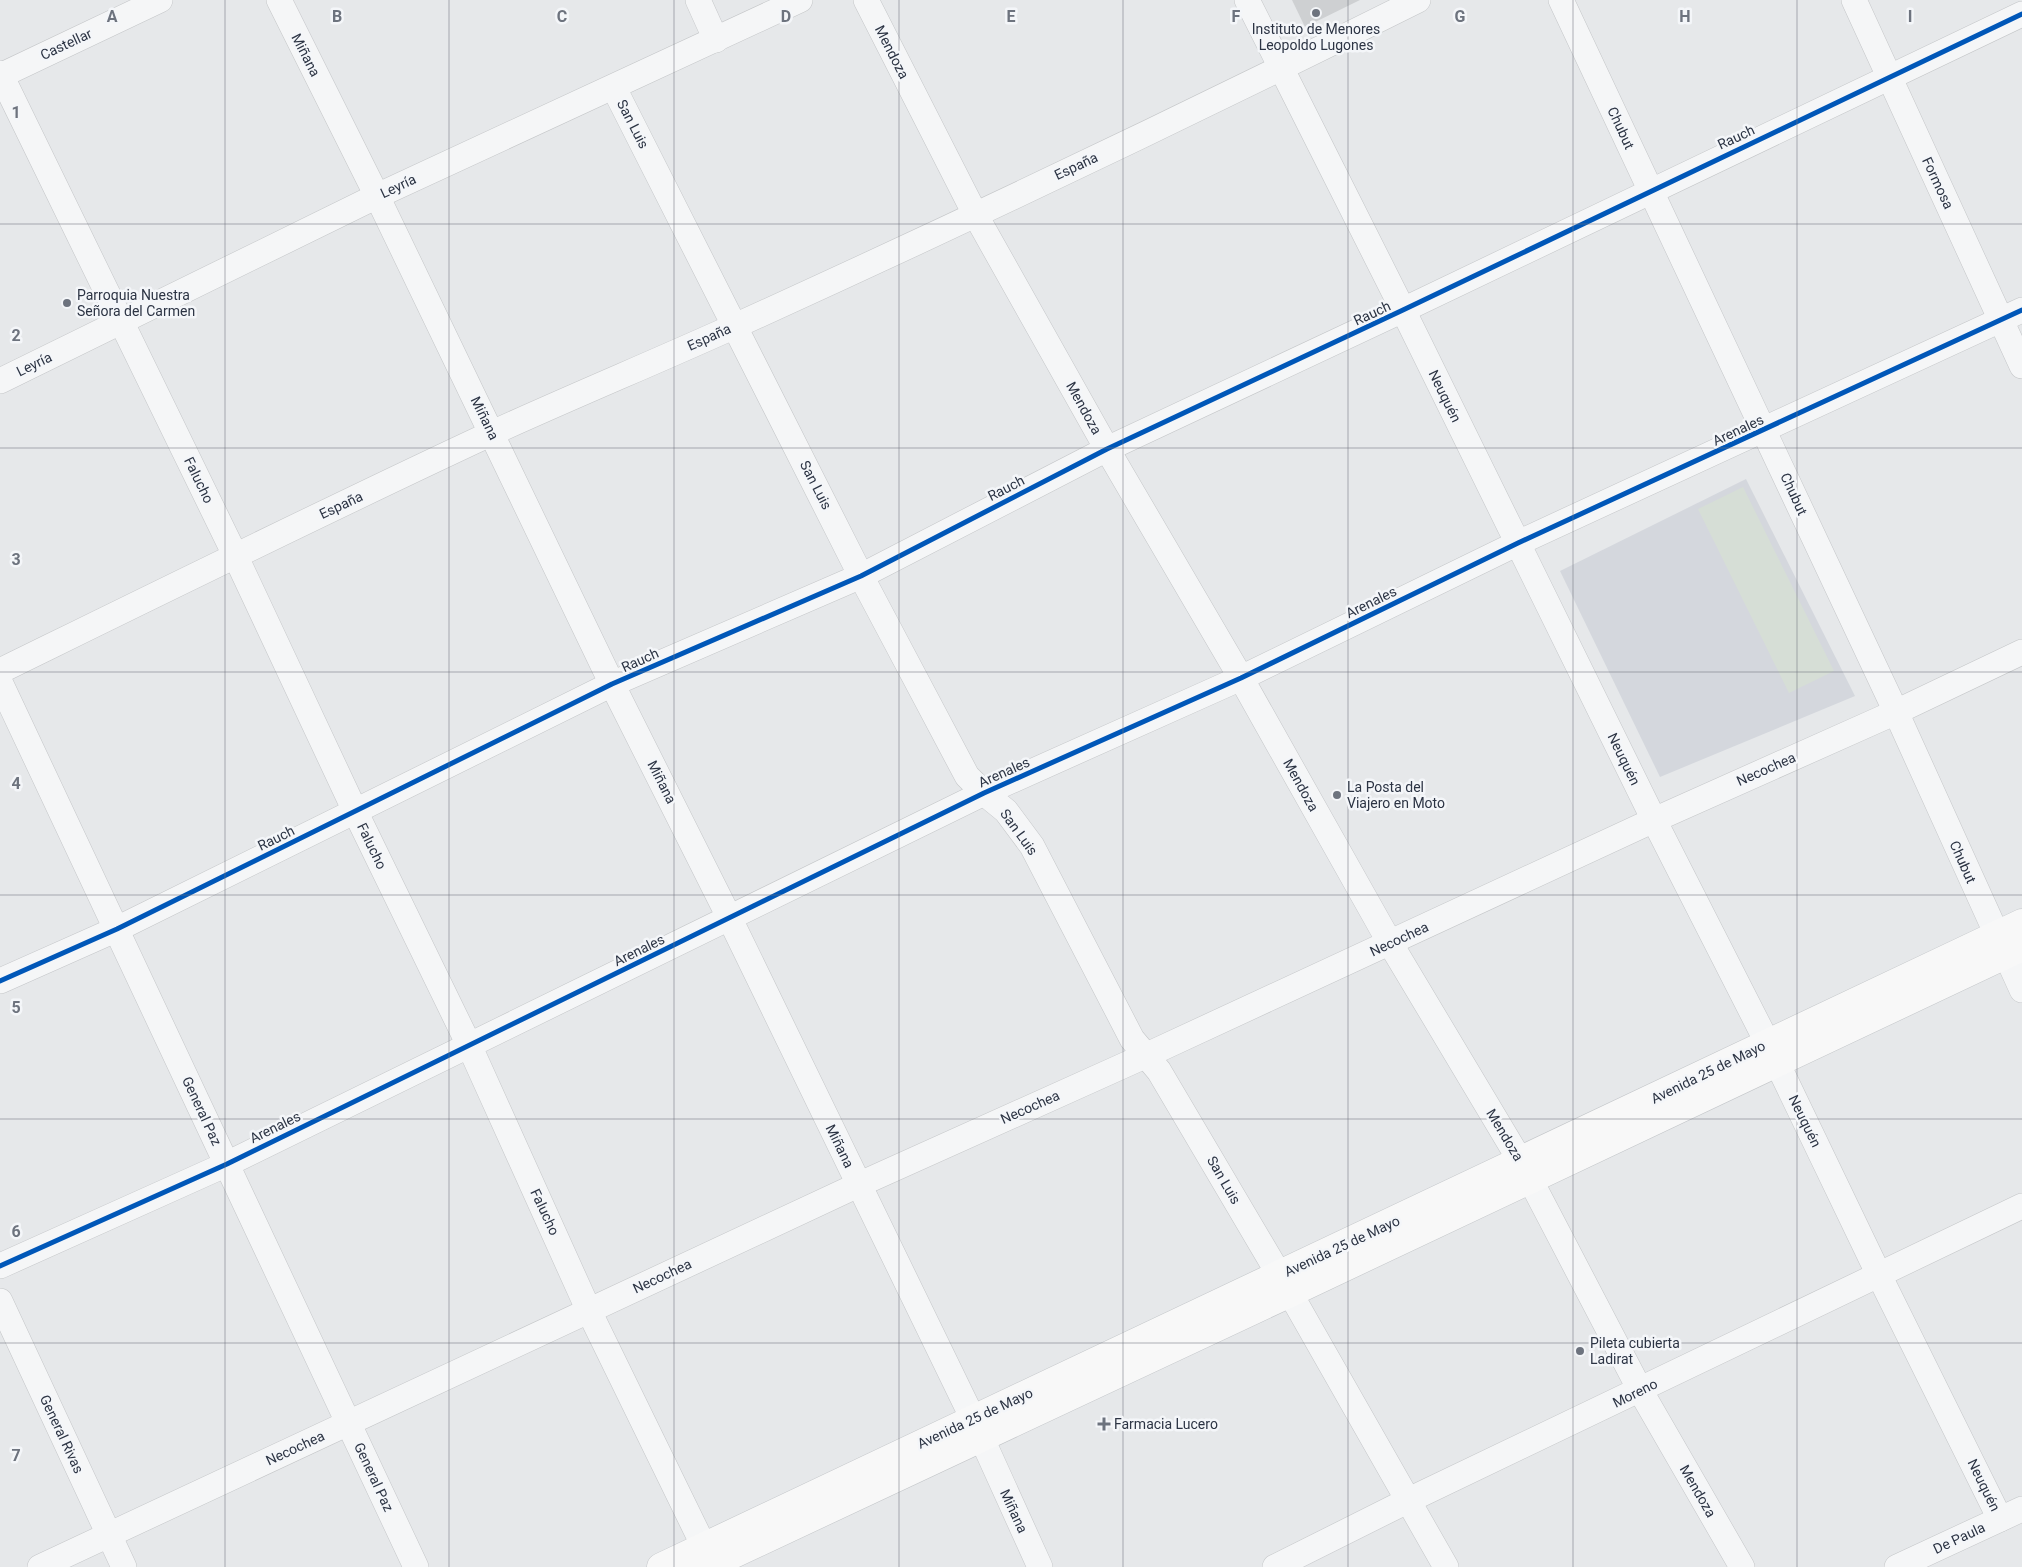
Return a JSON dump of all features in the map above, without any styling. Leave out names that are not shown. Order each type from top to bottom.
[{"type":"main road","name":"Avenida 25 de Mayo","points":[[661,1567],[709,1561],[977,1428],[1773,1053],[2008,946],[2022,924]]},
{"type":"street","name":"Castellar","points":[[0,74],[160,0]]},
{"type":"street","name":"Miñana","points":[[279,0],[493,433],[612,684],[730,918],[977,1428],[1040,1567]]},
{"type":"street","points":[[698,0],[716,40]]},
{"type":"street","name":"Leyría","points":[[0,381],[377,196],[614,88],[800,0]]},
{"type":"street","name":"Mendoza","points":[[866,0],[975,214],[1107,449],[1240,678],[1390,943],[1525,1170],[1640,1390],[1742,1567]]},
{"type":"street","name":"Neuquén","points":[[1247,0],[1403,310],[1654,820],[1773,1053],[1879,1275],[2011,1514]]},
{"type":"street","name":"España","points":[[0,671],[236,555],[493,433],[736,325],[975,214],[1281,68],[1418,0]]},
{"type":"street","name":"Chubut","points":[[1561,0],[2008,946],[2022,990]]},
{"type":"street","name":"Formosa","points":[[1854,0],[1889,77],[2011,315],[2022,366]]},
{"type":"street","name":"Rauch","points":[[0,981],[117,929],[612,684],[861,576],[1107,449],[1403,310],[1650,190],[2022,14]]},
{"type":"street","name":"Falucho","points":[[0,74],[236,555],[355,811],[469,1045],[590,1311],[709,1561]]},
{"type":"street","name":"San Luis","points":[[614,88],[736,325],[861,576],[967,776],[1006,811],[1032,846],[1132,1039],[1159,1071],[1285,1284],[1446,1567]]},
{"type":"street","name":"Arenales","points":[[0,1266],[227,1164],[984,793],[1240,678],[1518,543],[2011,315]]},
{"type":"street","name":"Necochea","points":[[40,1567],[858,1185],[1147,1055],[1654,820],[1896,712],[2022,652]]},
{"type":"street","name":"General Paz","points":[[0,682],[416,1567]]},
{"type":"street","name":"Moreno","points":[[1275,1567],[1409,1500],[2022,1206]]},
{"type":"street","name":"General Rivas","points":[[0,1301],[124,1567]]},
{"type":"street","name":"De Paula","points":[[1897,1567],[2011,1514]]},
{"type":"shaded area","points":[[1746,479],[1855,696],[1660,777],[1560,571]]},
{"type":"shaded area","points":[[1743,487],[1834,671],[1789,693],[1698,509]]},
{"type":"building","name":"Instituto de Menores Leopoldo Lugones","points":[[1292,0],[1360,0],[1305,27]]},
{"type":"cycle path","points":[[0,981],[117,929],[612,684],[861,576],[1107,449],[1403,310],[2022,14]]},
{"type":"cycle path","points":[[0,1266],[227,1164],[984,793],[1241,678],[1518,543],[2022,310]]},
{"type":"place","name":"Instituto de Menores Leopoldo Lugones","points":[[1316,13]]},
{"type":"place","name":"Parroquia Nuestra Señora del Carmen","points":[[67,303]]},
{"type":"place","name":"La Posta del Viajero en Moto","points":[[1337,795]]},
{"type":"place","name":"Pileta cubierta Ladirat","points":[[1580,1351]]},
{"type":"place","name":"Farmacia Lucero","points":[[1104,1424]]}]
